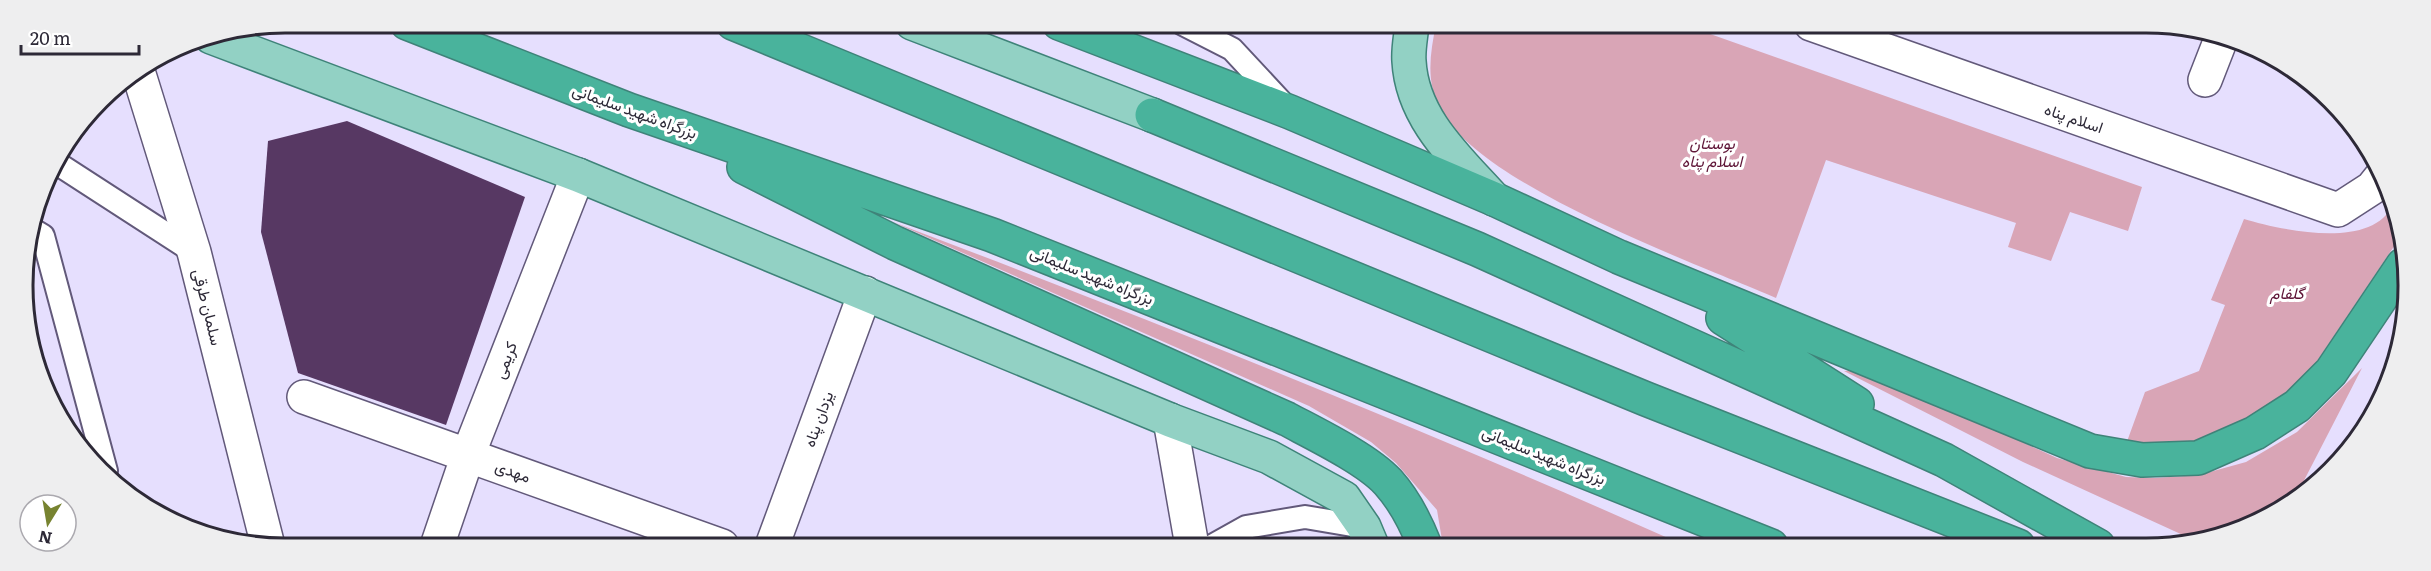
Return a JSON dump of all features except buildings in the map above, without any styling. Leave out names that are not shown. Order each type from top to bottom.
[{"type":"highway","name":"بزرگراه شهید سلیمانی","points":[[433,33],[629,110],[992,235],[1751,538]]},
{"type":"highway","points":[[757,33],[1635,395],[1998,538]]},
{"type":"highway","points":[[1085,33],[1290,112],[1494,199],[1619,257],[2090,451],[2142,460],[2198,458],[2255,434],[2297,406],[2331,372],[2397,274]]},
{"type":"highway","points":[[629,110],[895,243],[1287,419],[1338,446],[1388,481],[1414,518],[1422,538]]},
{"type":"highway","points":[[1152,115],[1477,249],[1944,460]]},
{"type":"highway","points":[[1619,257],[1758,339],[1944,460],[2084,538]]},
{"type":"main road","points":[[938,33],[1152,115]]},
{"type":"main road","points":[[1411,33],[1409,59],[1411,78],[1425,119],[1494,199]]},
{"type":"main road","points":[[223,41],[578,175],[1170,420],[1269,457],[1344,498],[1368,537]]},
{"type":"street","name":"اسلام پناه","points":[[1843,33],[2338,210],[2372,188],[2376,183]]},
{"type":"street","points":[[2205,80],[2219,44]]},
{"type":"street","name":"سلمان طرقی","points":[[140,79],[194,252],[266,537]]},
{"type":"street","name":"کریمی","points":[[440,538],[468,455],[578,175]]},
{"type":"street","name":"یزدان پناه","points":[[774,538],[865,293]]},
{"type":"street","name":"مهدی","points":[[304,397],[700,538]]},
{"type":"street","points":[[1170,420],[1191,538]]},
{"type":"lane","points":[[1201,33],[1232,48],[1290,112]]},
{"type":"lane","points":[[63,167],[194,252]]},
{"type":"lane","points":[[39,233],[43,236],[103,460]]},
{"type":"lane","points":[[1226,538],[1246,527],[1305,517],[1368,537]]},
{"type":"green space","name":"بوستان اسلام پناه","points":[[1434,33],[1707,33],[2142,187],[2128,231],[2070,212],[2051,261],[2008,247],[2016,223],[1826,160],[1776,298],[1594,220],[1545,195],[1501,168],[1466,140],[1442,112],[1431,80]]},
{"type":"green space","name":"گلفام","points":[[2387,212],[2395,245],[2307,376],[2271,410],[2207,439],[2179,444],[2125,447],[2145,392],[2199,371],[2225,305],[2211,300],[2244,219],[2280,228],[2325,233],[2366,228],[2382,219]]},
{"type":"green space","points":[[893,222],[1292,378],[1668,538],[1442,538],[1437,510],[1396,463],[1371,442],[1309,406]]},
{"type":"green space","points":[[2362,368],[2303,483],[2272,504],[2242,519],[2227,525],[2183,535],[2023,462],[1844,371],[1863,370],[2057,458],[2126,477],[2199,475],[2246,462],[2297,432]]}]
